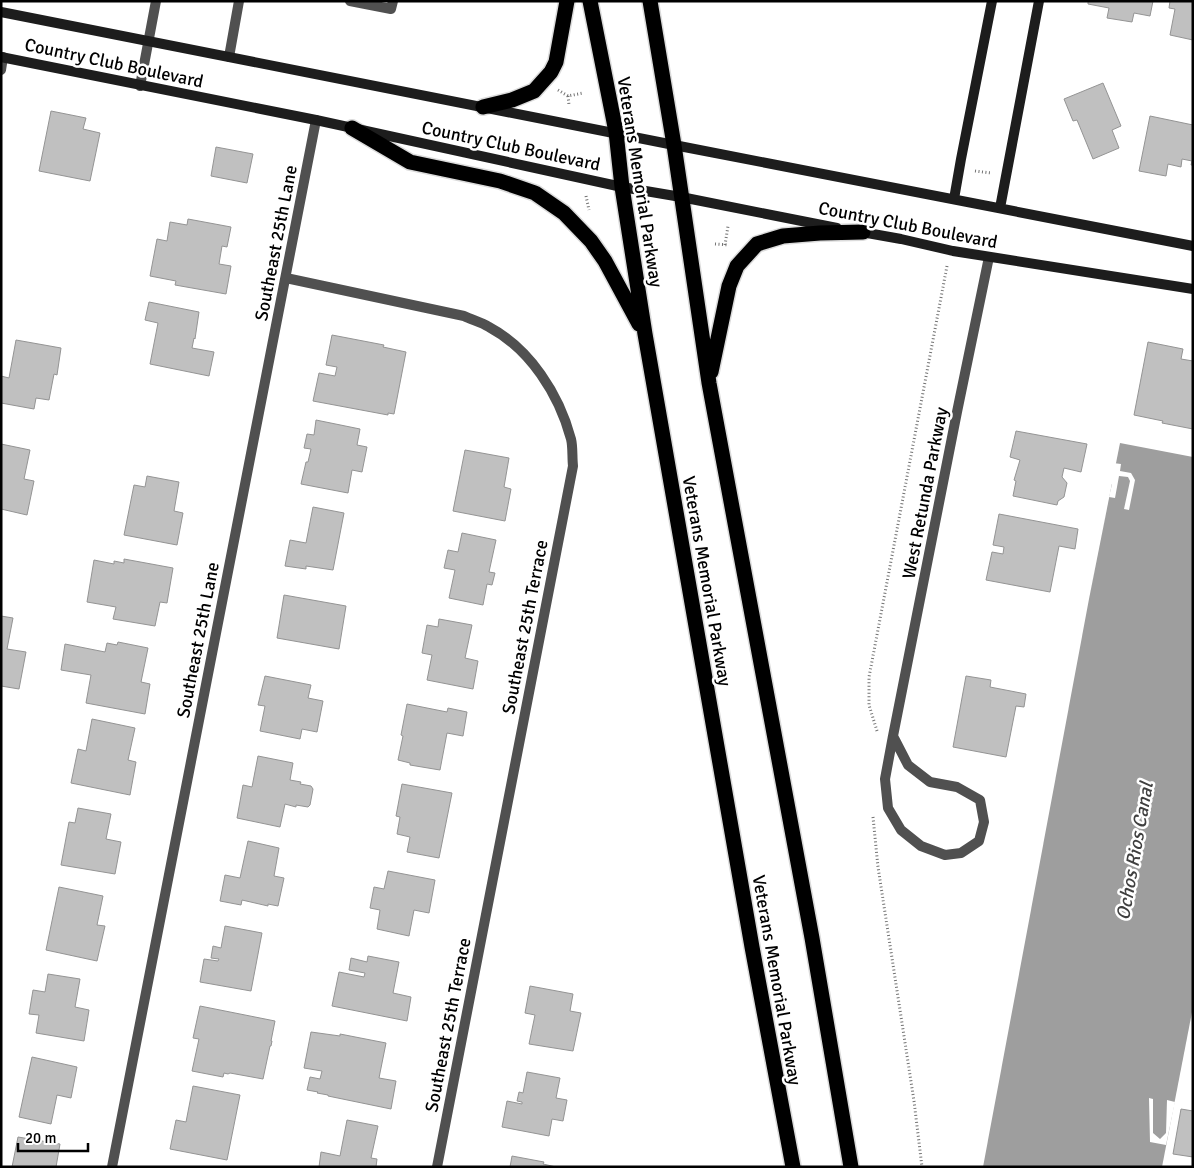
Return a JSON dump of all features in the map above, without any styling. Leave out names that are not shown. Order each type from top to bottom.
[{"type":"highway","points":[[483,107],[512,100],[534,91],[551,72],[556,62],[567,1]]},
{"type":"highway","name":"Veterans Memorial Parkway","points":[[590,1],[616,132],[622,187],[645,334],[752,947],[793,1167]]},
{"type":"highway","name":"Veterans Memorial Parkway","points":[[650,1],[674,145],[709,383],[808,911],[851,1167]]},
{"type":"highway","points":[[352,128],[410,162],[500,181],[535,193],[564,213],[591,241],[605,261],[645,334]]},
{"type":"highway","points":[[709,383],[728,286],[737,266],[757,244],[783,236],[862,232]]},
{"type":"main road","points":[[954,199],[992,1]]},
{"type":"main road","points":[[1000,208],[1038,1]]},
{"type":"main road","name":"Country Club Boulevard","points":[[1,12],[1193,246]]},
{"type":"main road","name":"Country Club Boulevard","points":[[2,57],[316,120],[622,187],[900,239],[953,252],[1193,289]]},
{"type":"street","points":[[140,86],[156,1]]},
{"type":"street","points":[[229,57],[239,1]]},
{"type":"street","points":[[350,1],[391,9],[393,1]]},
{"type":"street","points":[[1,70],[2,57]]},
{"type":"street","name":"Southeast 25th Lane","points":[[112,1167],[316,120]]},
{"type":"street","name":"West Retunda Parkway","points":[[893,736],[908,765],[930,782],[957,787],[980,800],[984,822],[980,841],[962,853],[945,855],[921,846],[901,830],[888,808],[885,779],[893,736],[957,412],[989,257]]},
{"type":"street","name":"Southeast 25th Terrace","points":[[286,278],[464,316],[488,326],[510,341],[530,360],[549,386],[564,415],[571,441],[573,466],[437,1167]]},
{"type":"path","points":[[556,89],[568,96],[583,92]]},
{"type":"path","points":[[568,96],[570,105]]},
{"type":"path","points":[[974,171],[995,174]]},
{"type":"path","points":[[725,245],[728,226]]},
{"type":"water","name":"Ochos Rios Canal","points":[[1120,443],[1193,457],[1193,1007],[1162,1167],[983,1167],[1089,599]]},
{"type":"pier","points":[[1113,463],[1121,464],[1120,471],[1131,473],[1135,480],[1129,510],[1124,509],[1130,481],[1128,477],[1119,476],[1115,498],[1109,497],[1112,484],[1109,484]]},
{"type":"pier","points":[[1149,1098],[1153,1099],[1153,1133],[1160,1139],[1166,1133],[1167,1100],[1175,1102],[1166,1145],[1150,1142]]},
{"type":"building","points":[[1088,1],[1153,1],[1150,16],[1134,13],[1132,22],[1107,18],[1109,8],[1088,4]]},
{"type":"building","points":[[1170,1],[1193,1],[1193,40],[1170,35],[1175,9],[1169,8]]},
{"type":"building","points":[[1103,83],[1121,126],[1112,130],[1119,148],[1093,159],[1077,120],[1073,121],[1064,99]]},
{"type":"building","points":[[51,111],[86,118],[83,129],[100,133],[90,181],[39,171]]},
{"type":"building","points":[[1150,116],[1193,125],[1193,165],[1191,165],[1192,161],[1182,159],[1181,167],[1168,164],[1166,176],[1139,171]]},
{"type":"building","points":[[216,147],[253,154],[247,183],[211,176]]},
{"type":"building","points":[[188,219],[231,227],[227,247],[222,246],[219,264],[231,266],[226,294],[175,285],[176,281],[150,276],[157,239],[167,241],[170,222],[187,225]]},
{"type":"building","points":[[149,302],[199,312],[192,348],[214,352],[209,376],[150,364],[158,323],[145,320]]},
{"type":"building","points":[[332,335],[384,345],[383,347],[406,352],[394,414],[388,413],[388,415],[313,401],[319,373],[335,376],[337,367],[326,365]]},
{"type":"building","points":[[16,340],[61,348],[57,375],[54,374],[49,400],[36,398],[34,409],[1,403],[1,376],[9,378]]},
{"type":"building","points":[[1148,342],[1183,349],[1181,359],[1193,361],[1193,429],[1134,415]]},
{"type":"building","points":[[316,420],[360,429],[357,445],[367,447],[362,472],[352,470],[348,493],[301,484],[311,449],[304,448],[307,434],[314,435]]},
{"type":"building","points":[[1016,431],[1087,444],[1081,472],[1064,468],[1062,477],[1067,483],[1064,497],[1058,501],[1057,505],[1013,496],[1016,481],[1014,480],[1020,460],[1010,457]]},
{"type":"building","points":[[1,444],[30,450],[24,479],[34,481],[27,515],[1,509]]},
{"type":"building","points":[[465,450],[509,458],[504,487],[511,489],[505,521],[453,511]]},
{"type":"building","points":[[147,476],[179,482],[174,511],[183,513],[177,545],[124,535],[134,485],[145,487]]},
{"type":"building","points":[[313,507],[344,513],[333,570],[306,566],[306,569],[285,566],[290,540],[306,543]]},
{"type":"building","points":[[999,514],[1078,529],[1075,549],[1059,546],[1050,592],[986,580],[992,552],[1003,554],[1004,547],[993,545]]},
{"type":"building","points":[[462,533],[496,540],[489,572],[495,573],[492,585],[487,584],[483,605],[449,598],[455,570],[444,568],[448,550],[458,552]]},
{"type":"building","points":[[124,559],[173,568],[167,603],[160,602],[155,626],[113,619],[116,607],[87,602],[94,560],[114,564],[114,561],[124,563]]},
{"type":"building","points":[[284,595],[346,606],[339,649],[277,638]]},
{"type":"building","points":[[1,616],[13,618],[7,649],[26,652],[19,689],[1,686]]},
{"type":"building","points":[[439,619],[472,625],[465,658],[478,661],[473,689],[427,680],[432,655],[422,653],[427,625],[438,627]]},
{"type":"building","points":[[118,642],[148,648],[141,682],[150,684],[145,714],[86,703],[91,675],[61,670],[65,644],[105,652],[107,643],[117,645]]},
{"type":"building","points":[[265,676],[311,685],[308,698],[323,701],[317,732],[302,729],[300,739],[260,731],[265,706],[258,705]]},
{"type":"building","points":[[966,676],[991,680],[990,687],[1026,694],[1024,707],[1016,706],[1006,757],[953,747]]},
{"type":"building","points":[[407,704],[447,712],[448,708],[467,712],[463,736],[447,733],[440,770],[410,765],[410,763],[398,760]]},
{"type":"building","points":[[92,719],[135,728],[128,760],[136,762],[130,795],[71,783],[78,749],[86,751]]},
{"type":"building","points":[[258,756],[293,763],[290,780],[301,782],[300,784],[311,786],[313,789],[308,807],[296,805],[296,807],[285,804],[280,827],[237,818],[243,785],[252,787]]},
{"type":"building","points":[[402,784],[452,793],[439,858],[407,852],[410,837],[397,834],[400,817],[396,816]]},
{"type":"building","points":[[78,808],[111,814],[106,839],[121,842],[115,874],[61,865],[69,822],[75,823]]},
{"type":"building","points":[[248,841],[279,848],[274,876],[284,878],[278,906],[268,904],[268,906],[242,900],[241,905],[220,901],[225,875],[240,878]]},
{"type":"building","points":[[388,871],[435,880],[429,913],[414,910],[409,936],[377,929],[380,910],[370,908],[374,887],[384,889]]},
{"type":"building","points":[[59,887],[103,896],[97,925],[105,926],[97,961],[46,950]]},
{"type":"building","points":[[225,926],[262,933],[251,991],[200,982],[204,959],[218,961],[219,959],[211,958],[213,946],[221,948]]},
{"type":"building","points":[[368,956],[399,962],[393,993],[411,997],[407,1021],[332,1006],[339,972],[364,977],[365,973],[349,970],[351,958],[367,962]]},
{"type":"building","points":[[48,974],[80,979],[75,1007],[89,1010],[84,1041],[36,1033],[39,1015],[29,1014],[33,990],[45,992]]},
{"type":"building","points":[[530,986],[573,994],[570,1011],[581,1013],[573,1051],[529,1044],[535,1015],[525,1013]]},
{"type":"building","points":[[200,1006],[275,1021],[263,1079],[230,1073],[224,1073],[223,1077],[192,1071],[199,1039],[193,1038]]},
{"type":"building","points":[[311,1032],[340,1036],[340,1034],[386,1043],[379,1078],[396,1081],[391,1109],[307,1090],[310,1077],[320,1079],[322,1071],[304,1068]]},
{"type":"building","points":[[32,1057],[77,1067],[71,1098],[57,1095],[51,1124],[19,1117]]},
{"type":"building","points":[[527,1072],[560,1078],[556,1098],[567,1100],[563,1121],[552,1119],[549,1136],[502,1127],[507,1101],[522,1104],[522,1102],[517,1101],[519,1092],[523,1093]]},
{"type":"building","points":[[193,1086],[240,1095],[227,1160],[170,1149],[176,1120],[186,1122]]},
{"type":"building","points":[[1181,1109],[1193,1111],[1193,1157],[1173,1154]]},
{"type":"building","points":[[347,1120],[378,1126],[371,1158],[377,1159],[376,1167],[319,1167],[321,1152],[340,1156]]},
{"type":"building","points":[[18,1137],[60,1144],[56,1167],[12,1167]]},
{"type":"building","points":[[512,1156],[544,1162],[543,1164],[556,1167],[510,1167]]}]
